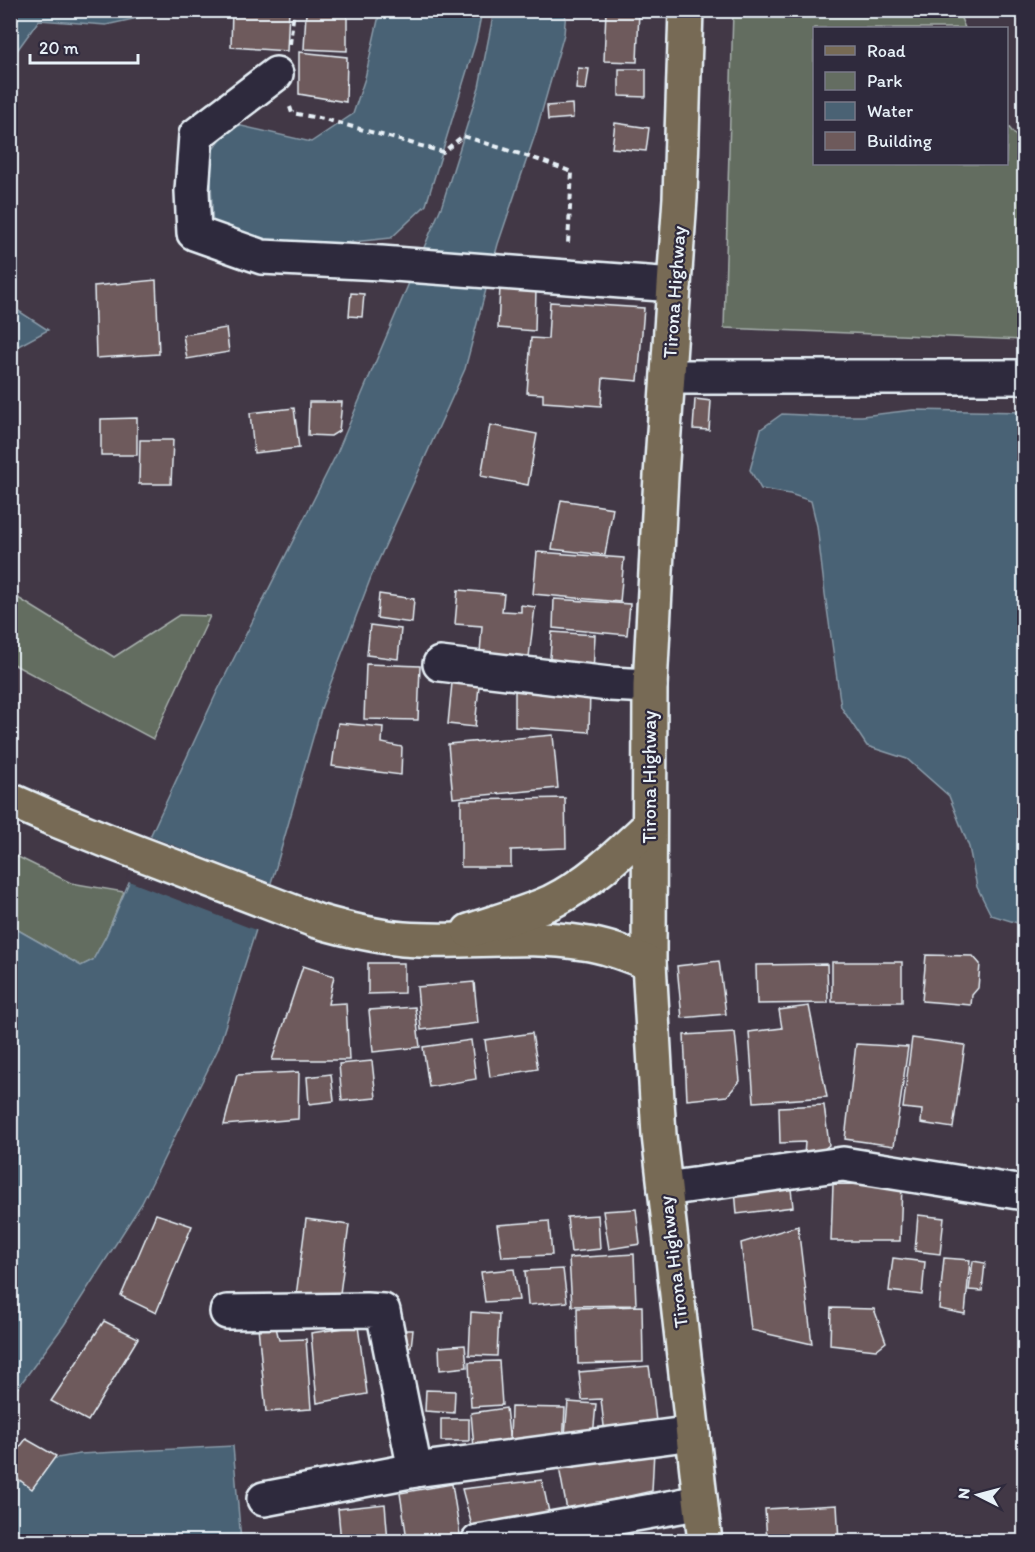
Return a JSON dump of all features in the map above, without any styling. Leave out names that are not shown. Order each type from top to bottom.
[{"type":"main road","name":"Tirona Highway","points":[[686,10],[680,198],[650,686],[649,963],[659,1135],[705,1542]]},
{"type":"main road","points":[[10,800],[105,840],[317,921],[349,930],[387,937],[445,940],[543,939],[583,943],[626,954],[649,963]]},
{"type":"main road","points":[[445,940],[549,903],[568,893],[611,861],[649,826]]},
{"type":"street","points":[[276,74],[196,135],[192,190],[194,233],[262,257],[381,263],[674,285]]},
{"type":"street","points":[[668,377],[1024,377]]},
{"type":"street","points":[[440,664],[609,684],[650,686]]},
{"type":"street","points":[[665,1189],[843,1164],[1024,1193]]},
{"type":"street","points":[[227,1312],[383,1311],[415,1470]]},
{"type":"street","points":[[264,1499],[415,1470],[693,1432]]},
{"type":"street","points":[[478,1542],[700,1501]]},
{"type":"path","points":[[324,119],[442,152],[463,136],[572,172],[566,277]]},
{"type":"green space","points":[[733,11],[958,11],[965,27],[813,27],[813,165],[1008,165],[1008,126],[1024,146],[1024,340],[724,328]]},
{"type":"green space","points":[[10,593],[114,657],[179,615],[210,616],[153,739],[11,663]]},
{"type":"green space","points":[[10,853],[71,883],[124,892],[106,936],[93,960],[81,966],[11,926]]},
{"type":"water","points":[[11,10],[170,11],[106,25],[39,20],[11,59]]},
{"type":"water","points":[[380,11],[482,11],[476,41],[426,205],[391,238],[256,252],[213,233],[210,153],[233,124],[311,142],[353,114],[365,78]]},
{"type":"water","points":[[494,11],[566,11],[564,34],[536,132],[498,244],[465,369],[371,577],[322,706],[276,867],[218,1049],[142,1203],[64,1325],[11,1397],[11,926],[81,966],[93,960],[106,936],[217,692],[337,453],[442,205],[479,87]]},
{"type":"water","points":[[11,306],[48,330],[11,350]]},
{"type":"water","points":[[913,410],[1024,412],[1024,925],[991,915],[977,887],[969,847],[949,796],[907,759],[867,746],[841,707],[817,526],[811,501],[790,494],[761,489],[750,470],[761,429],[782,414],[862,416]]},
{"type":"water","points":[[233,1446],[241,1541],[11,1542],[11,1490],[40,1461],[80,1454]]},
{"type":"pier","points":[[147,835],[274,884],[258,931],[126,880]]},
{"type":"building","points":[[232,10],[289,10],[287,51],[231,47]]},
{"type":"building","points":[[606,10],[639,10],[637,62],[604,61]]},
{"type":"building","points":[[306,13],[347,13],[347,51],[304,49]]},
{"type":"building","points":[[299,52],[347,57],[346,102],[299,94]]},
{"type":"building","points":[[578,68],[589,69],[586,90],[576,89]]},
{"type":"building","points":[[619,69],[646,69],[646,97],[619,96]]},
{"type":"building","points":[[572,104],[573,118],[548,120],[547,106]]},
{"type":"building","points":[[615,123],[649,128],[646,151],[612,148]]},
{"type":"building","points":[[156,280],[159,354],[96,358],[94,286]]},
{"type":"building","points":[[500,287],[536,289],[535,331],[498,328]]},
{"type":"building","points":[[351,293],[364,294],[362,317],[349,316]]},
{"type":"building","points":[[550,302],[644,308],[638,381],[603,378],[601,406],[543,402],[543,394],[527,393],[531,338],[548,339]]},
{"type":"building","points":[[226,328],[229,352],[187,359],[183,335]]},
{"type":"building","points":[[695,399],[711,401],[709,430],[693,429]]},
{"type":"building","points":[[309,402],[342,402],[339,431],[331,436],[308,435]]},
{"type":"building","points":[[294,408],[299,448],[254,453],[250,413]]},
{"type":"building","points":[[137,418],[137,455],[101,455],[101,419]]},
{"type":"building","points":[[490,425],[537,434],[528,485],[481,476]]},
{"type":"building","points":[[140,440],[173,440],[171,484],[139,484]]},
{"type":"building","points":[[561,500],[613,508],[605,555],[552,549]]},
{"type":"building","points":[[537,552],[624,558],[620,602],[533,594]]},
{"type":"building","points":[[458,590],[504,594],[502,611],[521,612],[521,605],[535,607],[529,657],[480,653],[482,626],[455,624]]},
{"type":"building","points":[[379,594],[414,599],[412,623],[377,618]]},
{"type":"building","points":[[554,599],[630,604],[627,635],[553,628]]},
{"type":"building","points":[[370,625],[401,629],[398,659],[367,655]]},
{"type":"building","points":[[552,632],[595,635],[593,672],[549,669]]},
{"type":"building","points":[[366,664],[420,666],[418,720],[364,719]]},
{"type":"building","points":[[452,683],[479,686],[475,727],[448,724]]},
{"type":"building","points":[[515,683],[590,688],[589,732],[515,727]]},
{"type":"building","points":[[338,723],[383,727],[382,743],[402,747],[401,775],[332,766]]},
{"type":"building","points":[[553,735],[558,788],[453,798],[448,744]]},
{"type":"building","points":[[565,798],[566,848],[511,850],[511,867],[461,867],[461,800]]},
{"type":"building","points":[[926,955],[973,956],[980,964],[978,988],[972,995],[971,1005],[922,1001]]},
{"type":"building","points":[[719,961],[726,1014],[682,1018],[677,966]]},
{"type":"building","points":[[832,962],[902,962],[902,1002],[832,1002]]},
{"type":"building","points":[[368,963],[404,963],[404,993],[368,994]]},
{"type":"building","points":[[827,964],[828,1003],[757,1004],[756,965]]},
{"type":"building","points":[[303,966],[334,976],[328,1004],[346,1003],[349,1060],[272,1060]]},
{"type":"building","points":[[474,982],[478,1023],[421,1030],[417,987]]},
{"type":"building","points":[[809,1006],[827,1097],[754,1102],[749,1032],[782,1028],[779,1010]]},
{"type":"building","points":[[415,1007],[420,1047],[373,1052],[369,1010]]},
{"type":"building","points":[[735,1032],[740,1081],[727,1096],[687,1100],[684,1035]]},
{"type":"building","points":[[532,1033],[538,1069],[490,1077],[485,1040]]},
{"type":"building","points":[[912,1038],[965,1045],[953,1128],[921,1123],[922,1110],[903,1108]]},
{"type":"building","points":[[471,1040],[476,1079],[429,1087],[423,1047]]},
{"type":"building","points":[[856,1044],[908,1047],[894,1146],[845,1139]]},
{"type":"building","points":[[372,1061],[376,1098],[342,1101],[339,1064]]},
{"type":"building","points":[[299,1072],[298,1119],[224,1125],[237,1075]]},
{"type":"building","points":[[331,1074],[334,1101],[309,1104],[307,1077]]},
{"type":"building","points":[[824,1105],[829,1145],[817,1155],[804,1156],[805,1142],[780,1143],[779,1107]]},
{"type":"building","points":[[790,1180],[793,1207],[737,1214],[735,1189]]},
{"type":"building","points":[[833,1184],[902,1185],[900,1241],[831,1241]]},
{"type":"building","points":[[636,1209],[640,1244],[609,1249],[603,1211]]},
{"type":"building","points":[[156,1214],[192,1226],[156,1313],[121,1296]]},
{"type":"building","points":[[598,1215],[600,1249],[571,1252],[567,1217]]},
{"type":"building","points":[[918,1215],[944,1218],[940,1254],[915,1251]]},
{"type":"building","points":[[306,1219],[349,1225],[339,1301],[296,1296]]},
{"type":"building","points":[[549,1221],[552,1255],[502,1257],[497,1225]]},
{"type":"building","points":[[798,1226],[812,1344],[751,1330],[741,1243]]},
{"type":"building","points":[[634,1254],[636,1305],[572,1306],[569,1258]]},
{"type":"building","points":[[893,1258],[925,1262],[922,1295],[889,1291]]},
{"type":"building","points":[[944,1258],[970,1260],[965,1314],[939,1309]]},
{"type":"building","points":[[973,1261],[985,1263],[982,1291],[969,1290]]},
{"type":"building","points":[[514,1269],[519,1300],[485,1302],[481,1272]]},
{"type":"building","points":[[563,1269],[567,1302],[528,1305],[525,1271]]},
{"type":"building","points":[[642,1306],[643,1362],[578,1364],[577,1308]]},
{"type":"building","points":[[831,1308],[874,1309],[886,1342],[876,1350],[830,1345]]},
{"type":"building","points":[[471,1312],[499,1314],[497,1356],[469,1355]]},
{"type":"building","points":[[104,1321],[138,1338],[88,1421],[51,1401]]},
{"type":"building","points":[[275,1323],[279,1340],[306,1339],[311,1409],[266,1412],[258,1326]]},
{"type":"building","points":[[358,1326],[367,1394],[317,1403],[311,1333]]},
{"type":"building","points":[[404,1330],[413,1330],[411,1347],[403,1346]]},
{"type":"building","points":[[465,1345],[467,1367],[440,1370],[439,1347]]},
{"type":"building","points":[[499,1361],[502,1405],[471,1407],[469,1362]]},
{"type":"building","points":[[649,1366],[657,1431],[605,1435],[601,1399],[582,1400],[579,1372]]},
{"type":"building","points":[[426,1390],[455,1391],[454,1413],[425,1411]]},
{"type":"building","points":[[568,1402],[596,1404],[593,1437],[565,1434]]},
{"type":"building","points":[[511,1407],[565,1408],[563,1446],[510,1444]]},
{"type":"building","points":[[506,1408],[510,1444],[474,1448],[471,1413]]},
{"type":"building","points":[[441,1419],[469,1419],[469,1441],[441,1441]]},
{"type":"building","points":[[26,1439],[56,1456],[32,1489],[10,1473],[10,1460]]},
{"type":"building","points":[[654,1450],[652,1491],[567,1510],[558,1462]]},
{"type":"building","points":[[542,1480],[550,1517],[473,1530],[462,1489]]},
{"type":"building","points":[[452,1484],[460,1535],[407,1539],[400,1493]]},
{"type":"building","points":[[385,1504],[388,1542],[341,1542],[338,1509]]},
{"type":"building","points":[[837,1505],[839,1542],[767,1542],[765,1509]]}]
